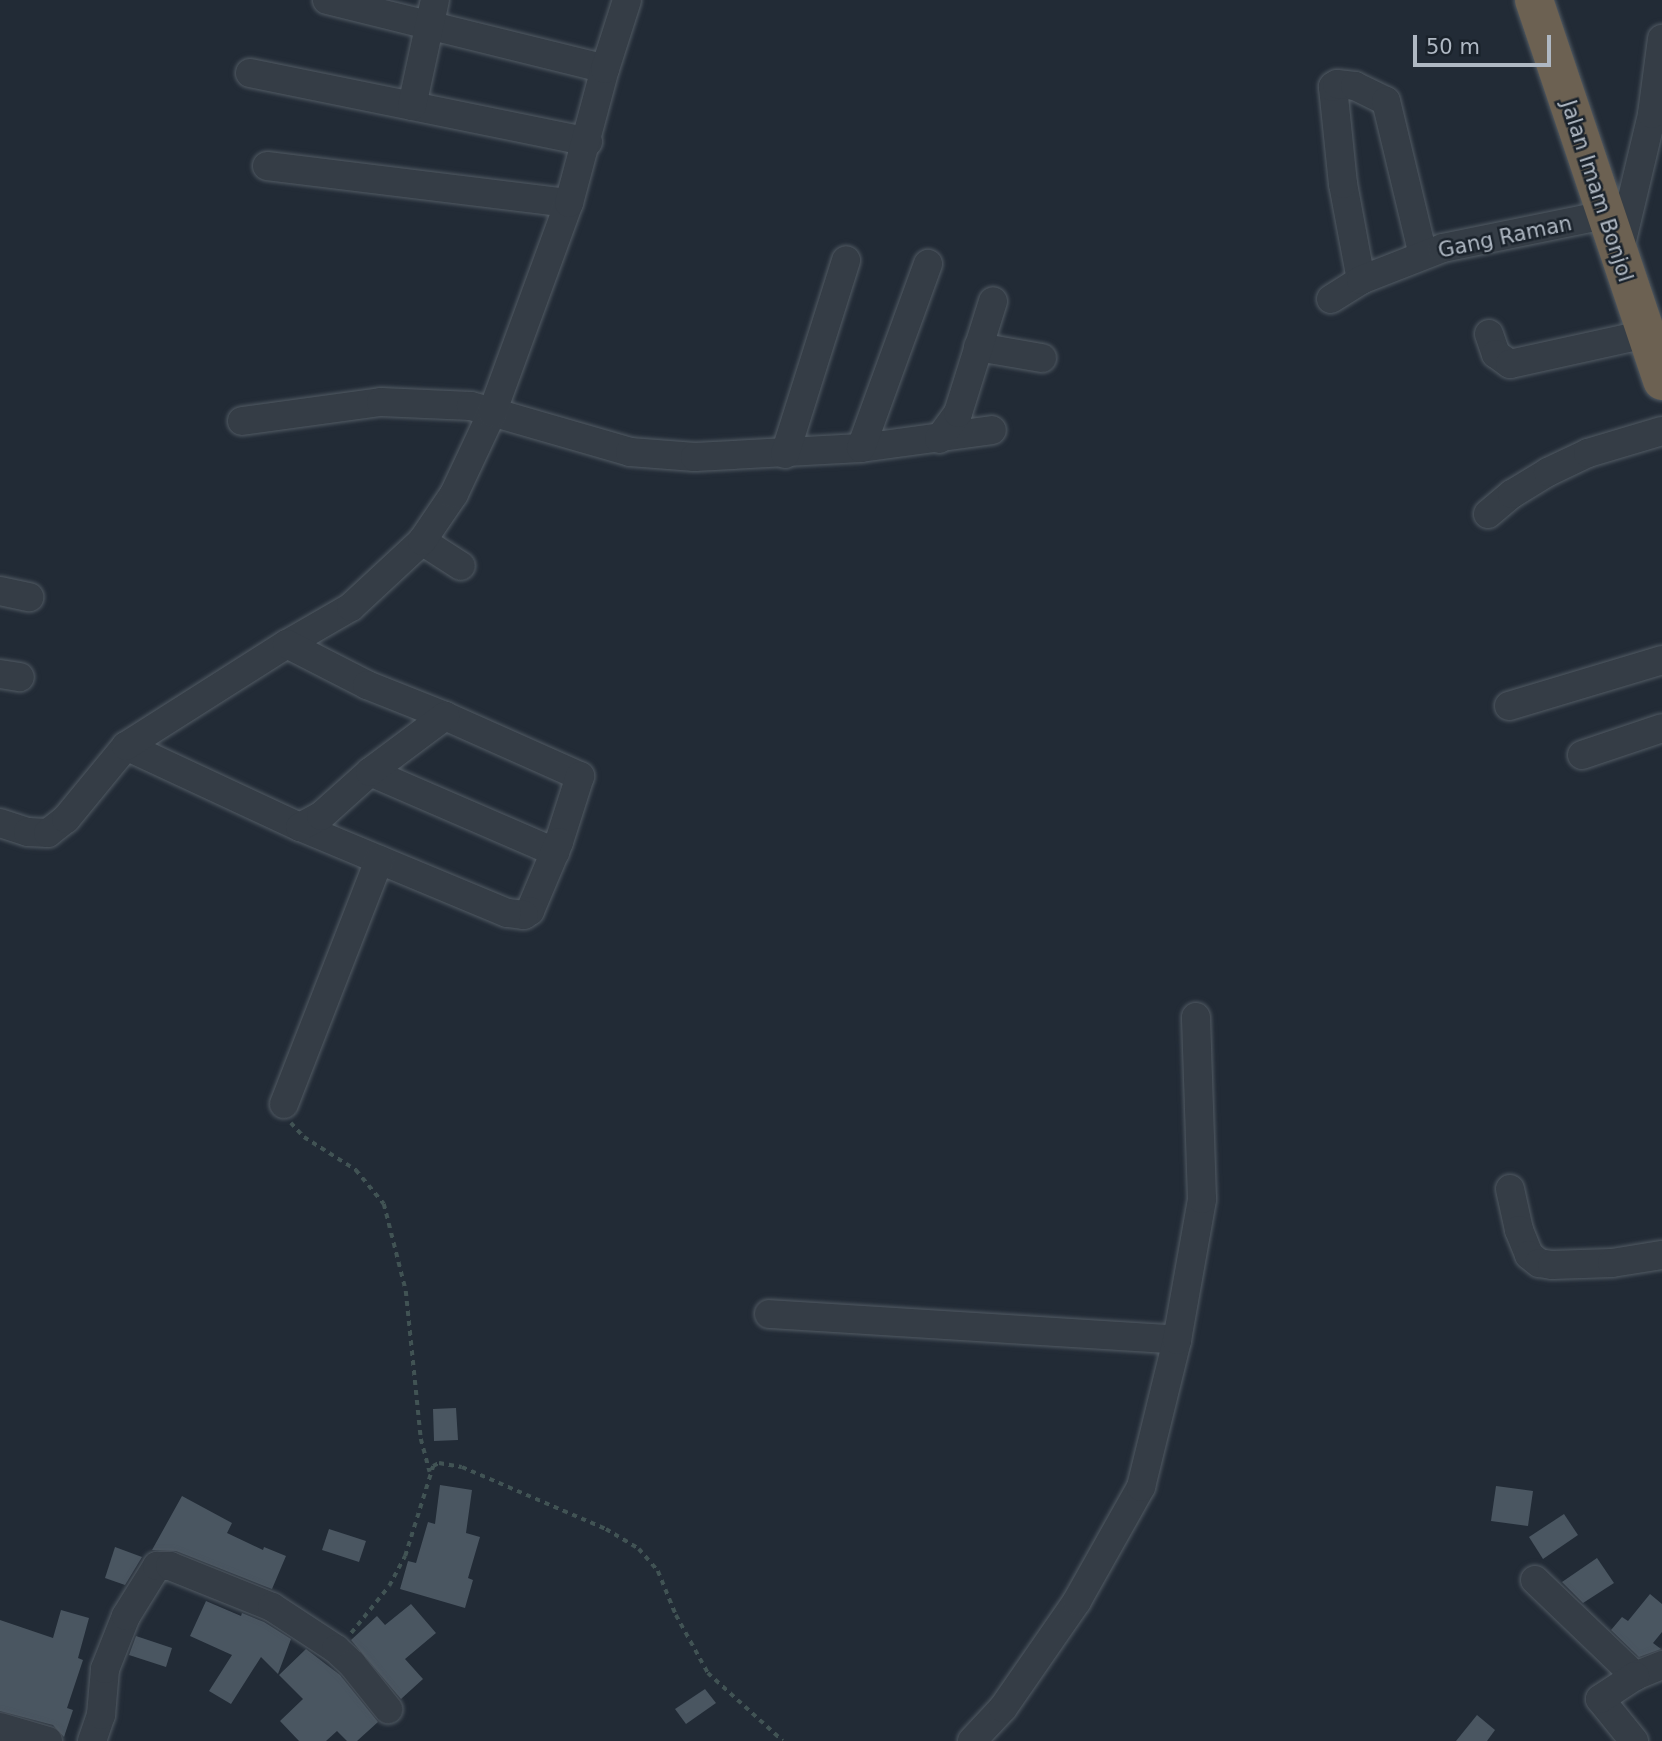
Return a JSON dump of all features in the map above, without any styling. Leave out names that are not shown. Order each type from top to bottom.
[{"type":"highway","name":"Jalan Imam Bonjol","points":[[1534,0],[1662,381]]},
{"type":"street","points":[[327,0],[431,12],[605,69]]},
{"type":"street","points":[[0,823],[28,832],[48,833],[66,819],[126,746],[287,644],[351,607],[422,541],[454,494],[492,413],[569,203],[605,69],[627,0]]},
{"type":"street","points":[[412,106],[431,12]]},
{"type":"street","points":[[1618,256],[1652,114],[1662,38]]},
{"type":"street","points":[[250,73],[587,142]]},
{"type":"street","points":[[1361,280],[1343,184],[1333,87],[1337,84],[1355,86],[1385,101],[1423,255]]},
{"type":"street","points":[[268,166],[569,203]]},
{"type":"street","name":"Gang Raman","points":[[1331,299],[1361,280],[1443,248],[1605,215]]},
{"type":"street","points":[[785,454],[846,260]]},
{"type":"street","points":[[861,448],[928,264]]},
{"type":"street","points":[[939,439],[958,413],[993,301]]},
{"type":"street","points":[[1489,334],[1496,355],[1510,364],[1646,334]]},
{"type":"street","points":[[978,347],[1042,358]]},
{"type":"street","points":[[242,421],[381,402],[471,406],[630,452],[695,457],[861,448],[992,430]]},
{"type":"street","points":[[1488,514],[1512,494],[1548,472],[1588,453],[1662,431]]},
{"type":"street","points":[[422,541],[461,566]]},
{"type":"street","points":[[0,591],[29,597]]},
{"type":"street","points":[[126,746],[300,827],[379,860],[517,915],[530,911],[555,852],[580,783],[580,776],[445,716],[367,685],[287,644]]},
{"type":"street","points":[[1510,706],[1662,660]]},
{"type":"street","points":[[300,827],[321,816],[370,772],[445,716]]},
{"type":"street","points":[[1582,755],[1662,729]]},
{"type":"street","points":[[370,772],[555,852]]},
{"type":"street","points":[[284,1104],[379,860]]},
{"type":"street","points":[[972,1741],[1003,1708],[1077,1601],[1142,1487],[1177,1340],[1202,1199],[1196,1017]]},
{"type":"street","points":[[1510,1189],[1519,1230],[1529,1255],[1539,1263],[1612,1263],[1662,1255]]},
{"type":"street","points":[[769,1314],[1177,1340]]},
{"type":"street","points":[[92,1741],[100,1715],[105,1669],[125,1616],[157,1566],[170,1566],[272,1606],[336,1649],[352,1664],[388,1709]]},
{"type":"street","points":[[1535,1580],[1635,1676]]},
{"type":"street","points":[[1634,1741],[1600,1699],[1635,1676],[1662,1665]]},
{"type":"street","points":[[0,1727],[48,1741]]},
{"type":"path","points":[[284,1104],[291,1122],[304,1137],[356,1170],[384,1204],[406,1291],[421,1439],[430,1472]]},
{"type":"path","points":[[336,1649],[369,1614],[405,1556],[430,1472],[439,1463],[481,1473],[533,1500],[606,1530],[639,1549],[658,1571],[676,1615],[708,1673],[783,1741]]},
{"type":"building","points":[[456,1408],[458,1440],[434,1441],[433,1409]]},
{"type":"building","points":[[440,1485],[472,1490],[466,1533],[480,1537],[468,1578],[473,1580],[465,1608],[400,1589],[408,1561],[416,1563],[428,1522],[435,1524]]},
{"type":"building","points":[[1496,1486],[1533,1491],[1528,1526],[1491,1521]]},
{"type":"building","points":[[182,1496],[232,1523],[227,1533],[263,1550],[264,1547],[286,1556],[272,1589],[176,1551],[152,1550]]},
{"type":"building","points":[[1564,1514],[1578,1535],[1543,1559],[1529,1537]]},
{"type":"building","points":[[329,1529],[366,1541],[359,1562],[322,1550]]},
{"type":"building","points":[[115,1547],[142,1557],[125,1585],[105,1578]]},
{"type":"building","points":[[1597,1558],[1614,1583],[1583,1603],[1562,1582]]},
{"type":"building","points":[[1650,1594],[1662,1604],[1662,1632],[1653,1643],[1661,1649],[1639,1657],[1611,1630],[1622,1617],[1628,1621]]},
{"type":"building","points":[[206,1601],[241,1616],[242,1613],[264,1622],[291,1639],[278,1674],[261,1657],[231,1704],[209,1691],[232,1655],[190,1636]]},
{"type":"building","points":[[411,1604],[436,1633],[405,1659],[423,1679],[401,1699],[351,1640],[377,1616],[385,1625]]},
{"type":"building","points":[[61,1610],[89,1618],[78,1658],[83,1660],[67,1708],[73,1710],[64,1737],[53,1725],[0,1711],[0,1620],[53,1638]]},
{"type":"building","points":[[136,1636],[172,1648],[166,1667],[129,1655]]},
{"type":"building","points":[[306,1649],[340,1675],[378,1722],[357,1741],[347,1741],[337,1731],[326,1741],[299,1741],[280,1721],[303,1699],[279,1675]]},
{"type":"building","points":[[705,1689],[716,1703],[686,1724],[675,1709]]},
{"type":"building","points":[[1477,1715],[1495,1730],[1487,1741],[1456,1741]]}]
